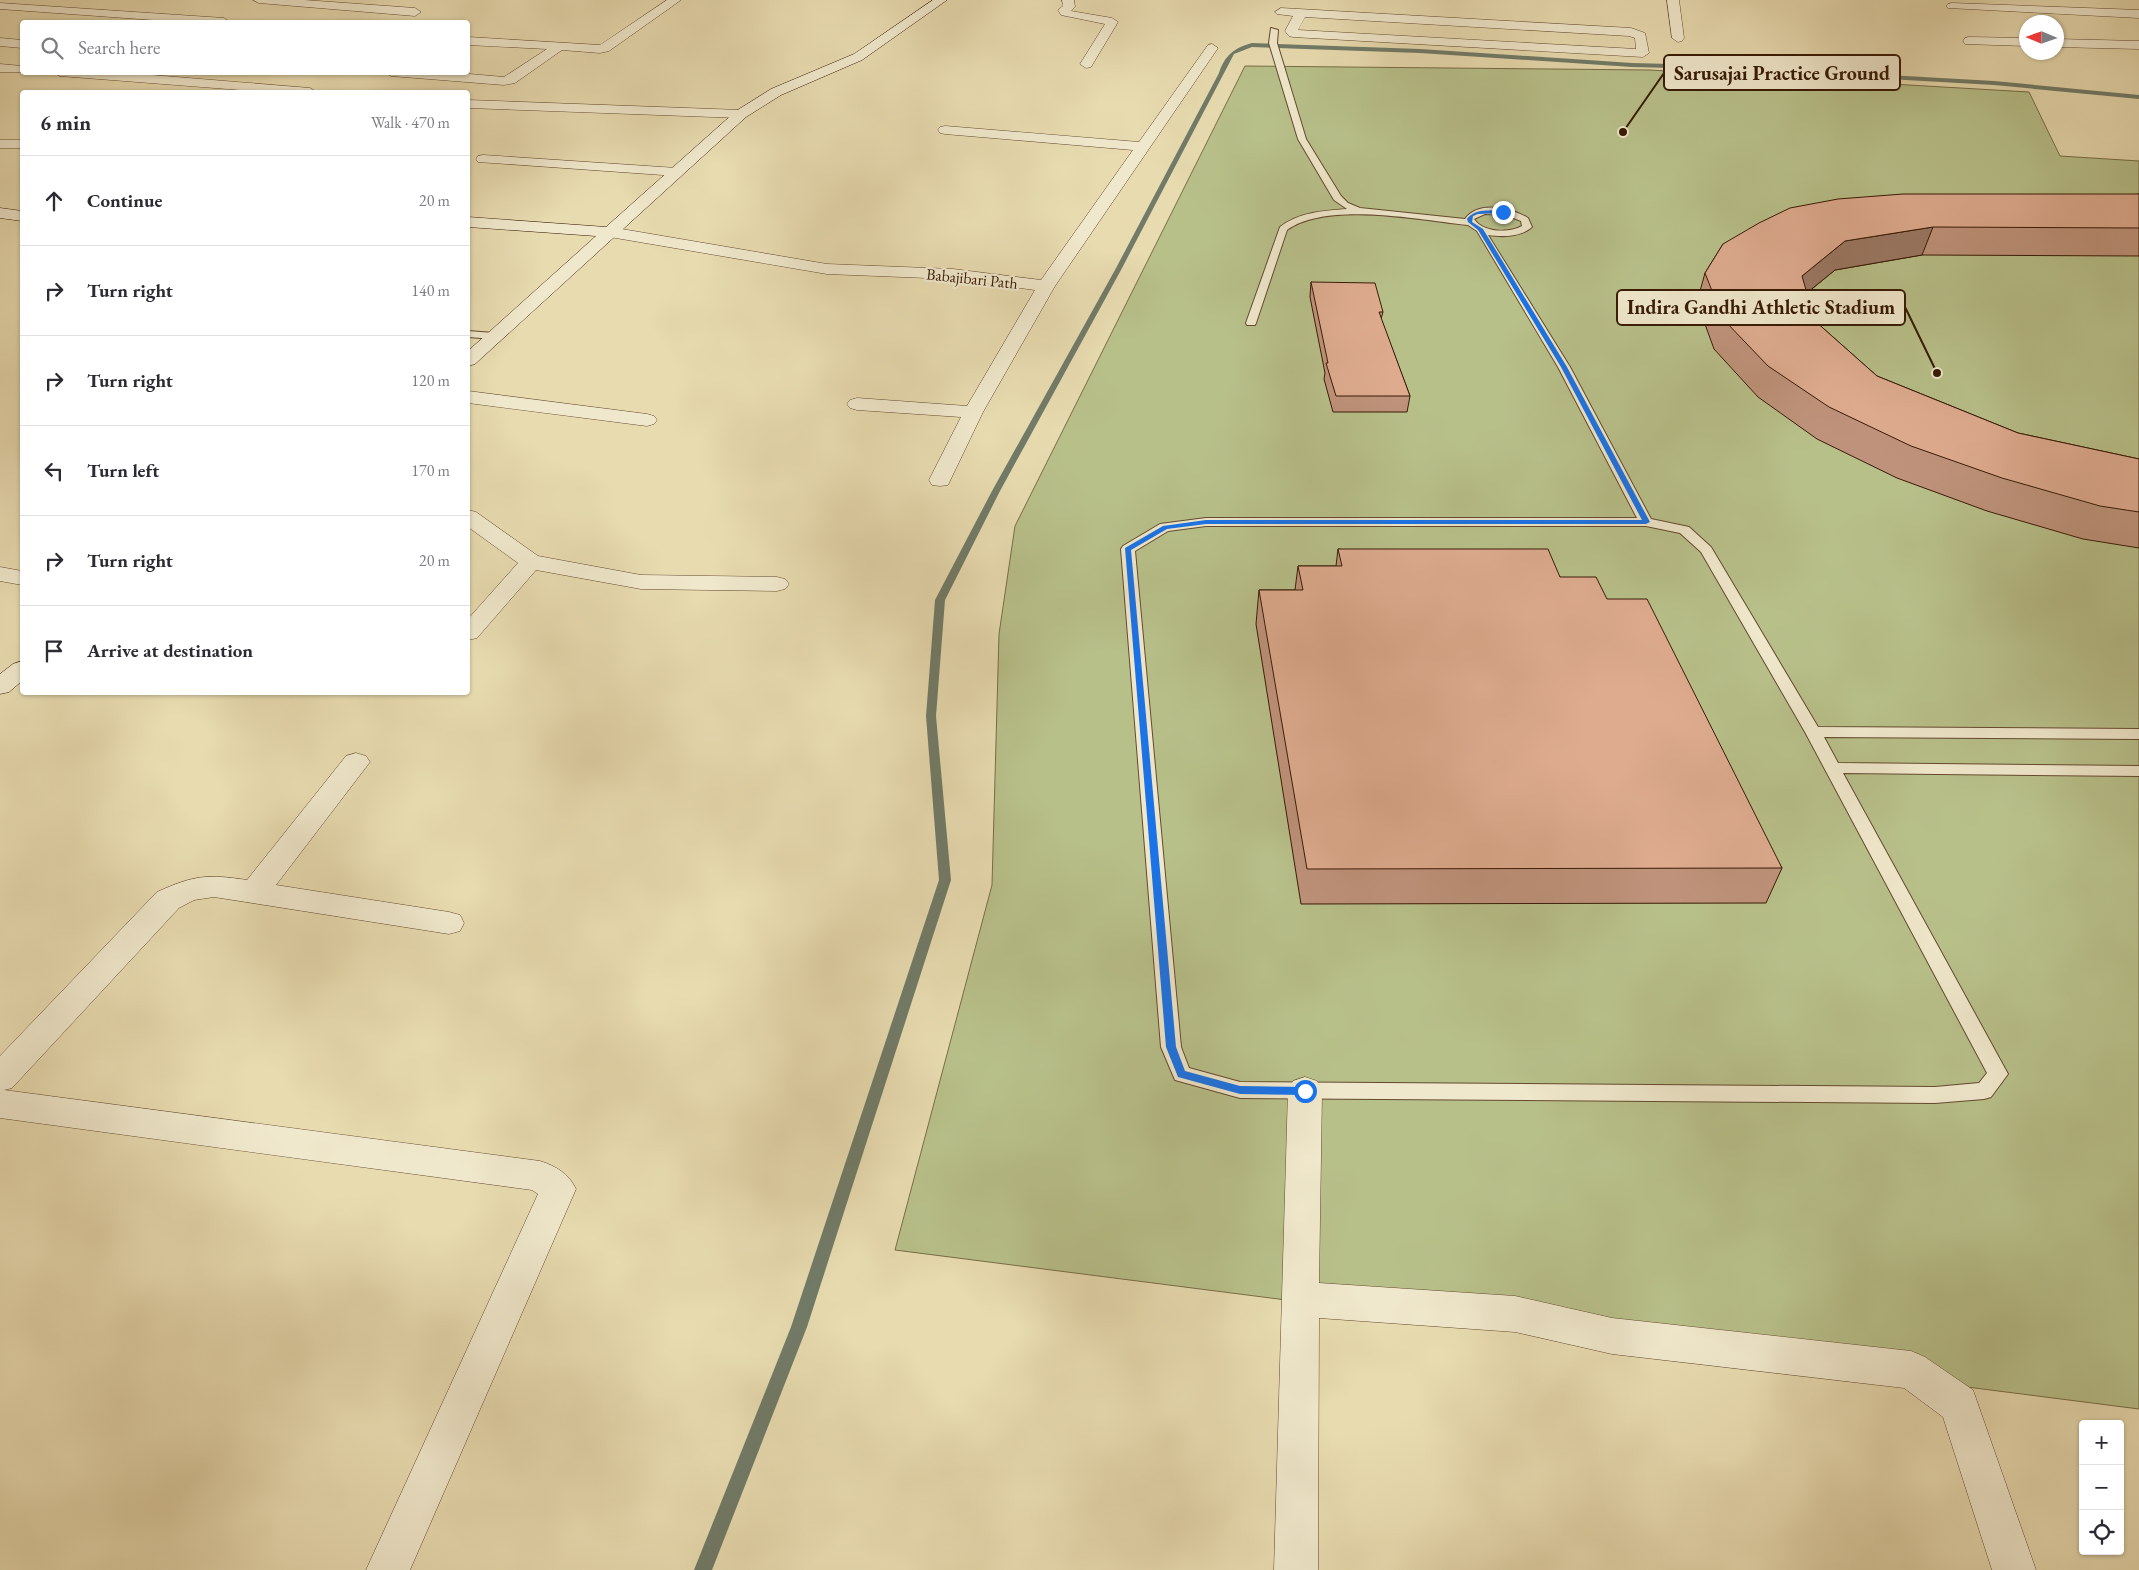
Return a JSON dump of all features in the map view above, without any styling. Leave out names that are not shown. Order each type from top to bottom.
[{"type":"street","points":[[259,0],[415,12]]},
{"type":"street","points":[[470,40],[592,50],[605,48],[675,0]]},
{"type":"street","points":[[470,358],[741,114],[776,92],[858,57],[941,0]]},
{"type":"street","points":[[1068,0],[1069,7],[1064,10],[1064,13],[1112,22],[1086,64]]},
{"type":"street","points":[[1274,30],[1286,0]]},
{"type":"street","points":[[1673,0],[1678,38]]},
{"type":"street","points":[[0,6],[196,20]]},
{"type":"street","points":[[1952,6],[2139,14]]},
{"type":"street","points":[[1281,12],[1301,13],[1631,32],[1641,36],[1644,53],[1293,33],[1291,31],[1301,13]]},
{"type":"street","points":[[1566,16],[1634,21]]},
{"type":"street","points":[[1969,41],[2019,42]]},
{"type":"street","points":[[0,42],[20,44]]},
{"type":"street","points":[[2064,43],[2139,46]]},
{"type":"street","points":[[429,75],[510,80],[559,47]]},
{"type":"street","points":[[940,480],[973,412],[1046,286],[1212,48]]},
{"type":"street","points":[[0,68],[20,70]]},
{"type":"street","points":[[98,75],[285,90]]},
{"type":"street","points":[[470,104],[741,114]]},
{"type":"street","points":[[945,130],[1143,147]]},
{"type":"street","points":[[0,144],[20,144]]},
{"type":"street","points":[[483,159],[677,172]]},
{"type":"street","points":[[0,213],[20,216]]},
{"type":"street","name":"Babajibari Path","points":[[470,222],[610,232],[827,269],[953,274],[1046,286]]},
{"type":"street","points":[[470,397],[647,420]]},
{"type":"street","points":[[857,404],[973,412]]},
{"type":"street","points":[[470,518],[532,562],[642,582],[777,584]]},
{"type":"street","points":[[470,631],[532,562]]},
{"type":"street","points":[[0,574],[20,578]]},
{"type":"street","points":[[0,686],[20,671]]},
{"type":"street","points":[[254,892],[356,762]]},
{"type":"street","points":[[0,1078],[168,900],[188,890],[214,886],[449,922]]},
{"type":"street","points":[[1296,1570],[1305,1091]]},
{"type":"street","points":[[0,1104],[540,1176],[558,1189],[388,1570]]},
{"type":"street","points":[[1300,1299],[1515,1314],[1612,1336],[1911,1370],[1959,1404],[2014,1570]]},
{"type":"lane","points":[[1274,30],[1275,47],[1302,139],[1336,198],[1358,211]]},
{"type":"lane","points":[[1251,323],[1283,229],[1290,222],[1304,218],[1358,211],[1475,226],[1498,233],[1516,232],[1527,227],[1527,223],[1519,216],[1494,211],[1472,215],[1469,219],[1475,226],[1564,367],[1646,522]]},
{"type":"lane","points":[[470,334],[494,336]]},
{"type":"lane","points":[[1206,522],[1646,522],[1684,530],[1706,550],[1813,732],[1998,1074],[1984,1091],[1936,1095],[1240,1090],[1182,1074],[1171,1047],[1128,549],[1165,527],[1206,522]]},
{"type":"lane","points":[[1813,732],[2139,734]]},
{"type":"lane","points":[[1832,768],[2139,771]]},
{"type":"green space","points":[[1245,66],[1650,70],[2029,92],[2060,156],[2139,161],[2139,1409],[895,1250],[992,885],[999,634],[1015,526]]},
{"type":"building","points":[[1903,194],[2139,194],[2139,228],[1933,227],[1845,241],[1802,276],[1815,321],[1877,376],[2018,433],[2139,459],[2139,512],[2100,506],[2002,478],[1911,446],[1829,407],[1768,366],[1723,319],[1705,273],[1723,244],[1790,208],[1838,199]]},
{"type":"building","points":[[1311,282],[1375,283],[1383,312],[1379,312],[1410,396],[1336,396],[1326,363],[1328,363]]},
{"type":"building","points":[[1338,549],[1548,549],[1560,577],[1596,577],[1607,599],[1647,599],[1782,868],[1307,869],[1259,590],[1303,590],[1298,566],[1342,566]]},
{"type":"waterway","points":[[703,1570],[799,1327],[945,880],[931,716],[940,600],[996,491],[1118,270],[1232,53],[1252,45],[1420,51],[1632,65],[1711,67],[1994,83],[2139,97]]},
{"type":"place","name":"Sarusajai Practice Ground","points":[[1623,132]]},
{"type":"place","name":"Indira Gandhi Athletic Stadium","points":[[1937,373]]},
{"type":"route","points":[[1305,1091],[1240,1090],[1182,1074],[1171,1047],[1128,549],[1165,527],[1206,522],[1646,522],[1564,367],[1480,229],[1474,226],[1469,219],[1472,215],[1484,211],[1503,212]]}]
